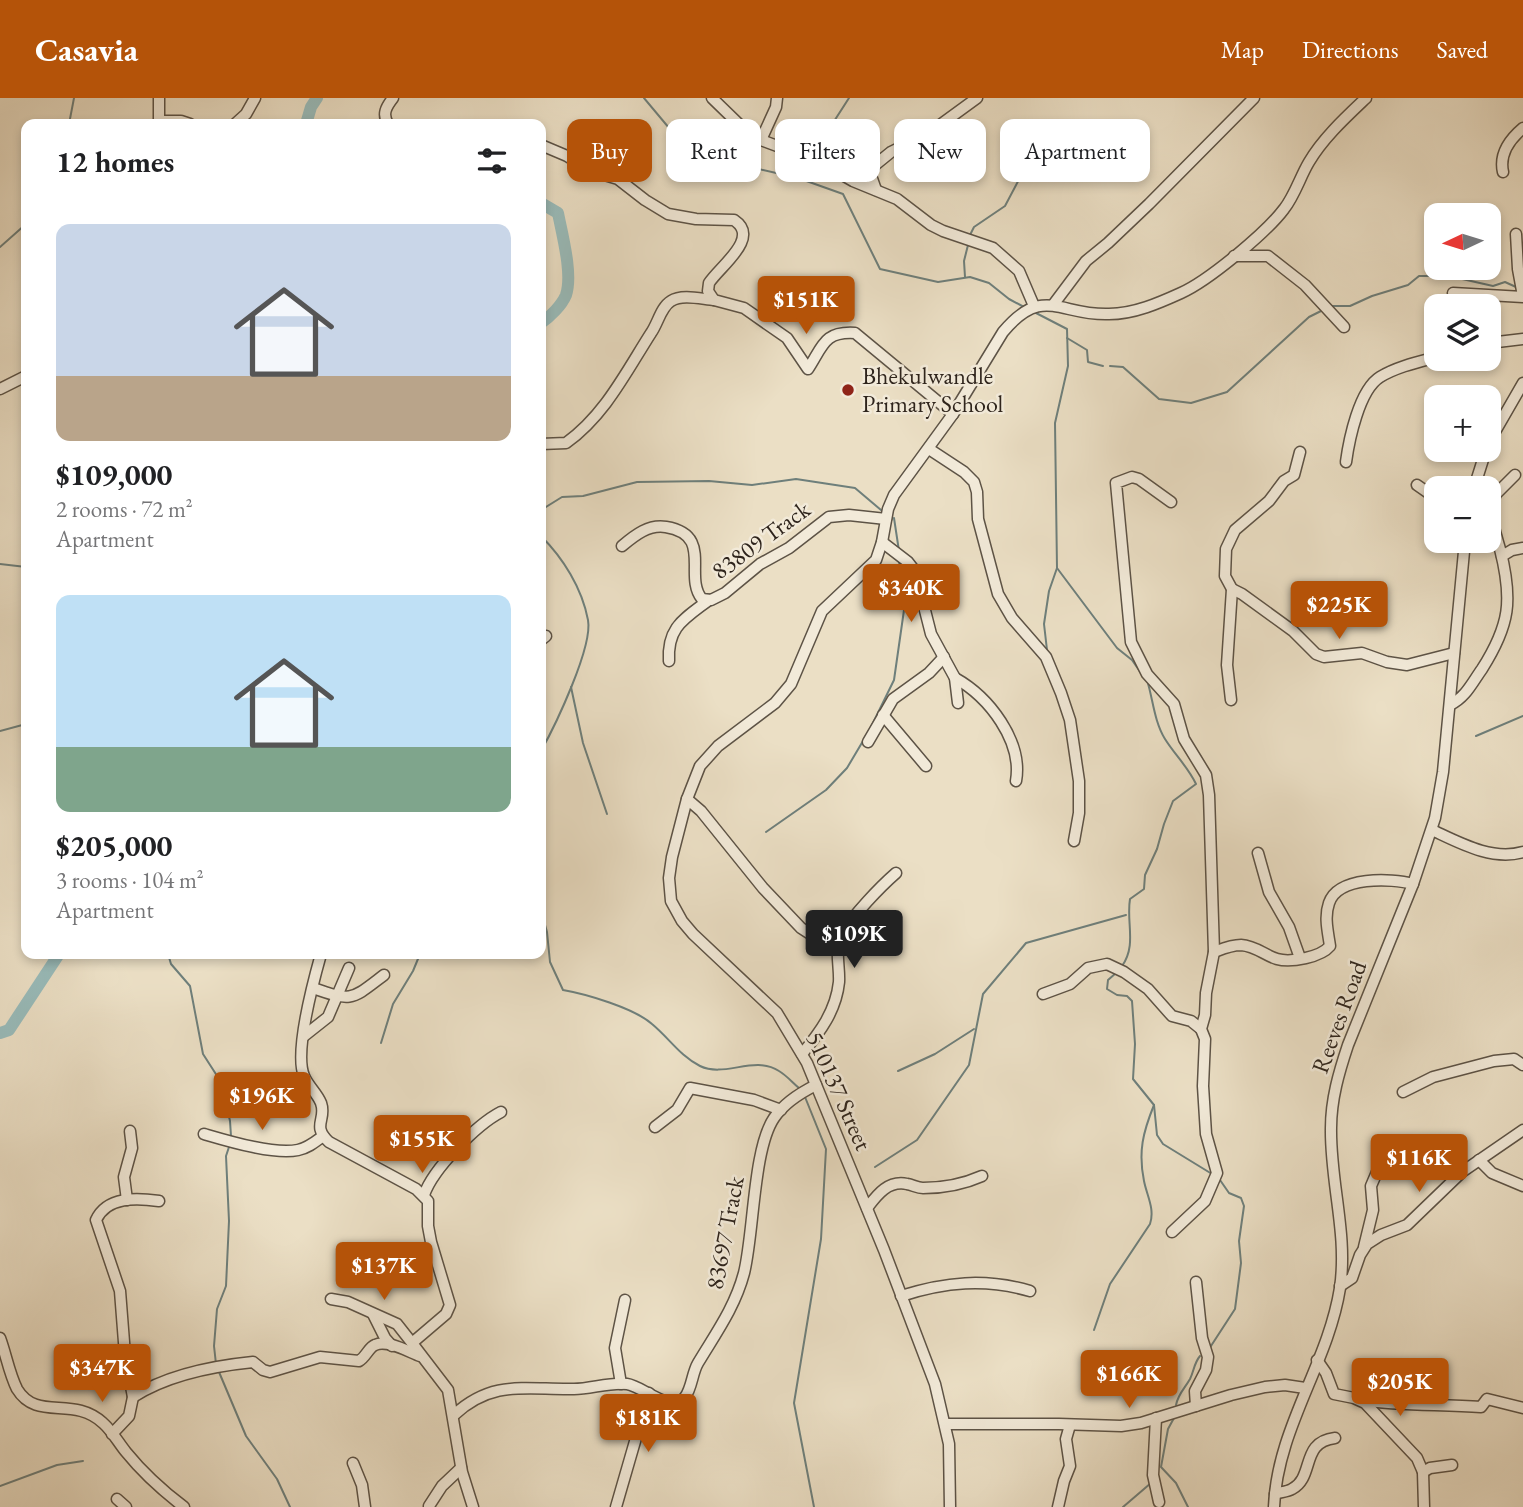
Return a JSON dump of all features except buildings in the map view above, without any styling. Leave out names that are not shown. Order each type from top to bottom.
[{"type":"street","points":[[159,98],[159,119]]},
{"type":"street","points":[[241,119],[255,98]]},
{"type":"street","points":[[386,119],[385,109],[393,98]]},
{"type":"street","points":[[712,98],[734,119]]},
{"type":"street","points":[[775,145],[761,140],[776,107],[777,98]]},
{"type":"street","points":[[880,160],[929,133],[977,98]]},
{"type":"street","points":[[1053,305],[1086,261],[1141,212],[1254,98]]},
{"type":"street","points":[[856,182],[897,199],[931,225],[984,243],[1002,254],[1019,271],[1034,306],[1053,305],[1100,314],[1132,311],[1183,293],[1234,256],[1285,209],[1314,154],[1366,98]]},
{"type":"street","points":[[1503,172],[1501,161],[1506,149],[1523,128]]},
{"type":"street","points":[[546,147],[591,171],[618,179],[668,214],[695,219],[734,220],[741,225],[743,241],[709,283],[708,290],[714,300]]},
{"type":"street","points":[[873,182],[876,190]]},
{"type":"street","points":[[1453,293],[1523,297],[1518,269],[1517,234]]},
{"type":"street","points":[[1234,256],[1268,256],[1305,285],[1344,327]]},
{"type":"street","points":[[546,444],[566,443],[607,402],[655,327],[665,306],[670,301],[682,298],[714,300],[744,308],[787,338],[808,369],[828,338],[855,333],[953,414]]},
{"type":"street","name":"510137 Street","points":[[950,1507],[951,1474],[946,1424],[931,1370],[816,1085],[802,1054],[777,1013],[693,934],[673,905],[669,888],[670,868],[687,799],[700,766],[718,746],[769,709],[786,691],[824,608],[872,565],[883,542],[886,519],[894,495],[953,414],[1003,332],[1013,320],[1034,306]]},
{"type":"street","points":[[1501,340],[1523,339]]},
{"type":"street","points":[[1346,463],[1348,446],[1360,407],[1376,379],[1424,361]]},
{"type":"street","points":[[0,389],[21,378]]},
{"type":"street","points":[[1501,419],[1523,383]]},
{"type":"street","points":[[929,449],[974,482],[978,519],[998,594],[1012,618],[1046,657],[1057,681],[1070,720],[1079,780],[1079,813],[1074,841]]},
{"type":"street","points":[[1300,452],[1294,475],[1284,481],[1269,501],[1243,522],[1229,540],[1226,549],[1227,581],[1235,590],[1293,631],[1316,654],[1324,657],[1362,653],[1387,662],[1407,665],[1454,653]]},
{"type":"street","points":[[1450,705],[1464,695],[1502,632],[1508,595],[1491,506],[1496,494],[1515,475]]},
{"type":"street","points":[[1171,502],[1139,479],[1132,477],[1116,483],[1130,642],[1147,674],[1174,704],[1184,738],[1208,784],[1213,952],[1201,1029]]},
{"type":"street","points":[[1417,485],[1424,490]]},
{"type":"street","name":"83809 Track","points":[[622,547],[640,532],[659,526],[673,528],[688,537],[693,547],[697,592],[702,599],[709,600],[733,588],[760,564],[789,548],[826,518],[840,514],[886,519]]},
{"type":"street","points":[[883,542],[915,571],[927,624],[955,678],[958,703]]},
{"type":"street","points":[[1502,556],[1523,548]]},
{"type":"street","name":"Reeves Road","points":[[1274,1507],[1283,1449],[1335,1309],[1340,1286],[1341,1230],[1331,1129],[1334,1096],[1348,1045],[1433,830],[1441,792],[1464,553]]},
{"type":"street","points":[[1231,700],[1227,665],[1235,590]]},
{"type":"street","points":[[669,661],[668,646],[673,632],[709,600]]},
{"type":"street","points":[[868,742],[893,699],[929,673],[944,657]]},
{"type":"street","points":[[955,678],[982,697],[1007,734],[1018,760],[1016,781]]},
{"type":"street","points":[[883,715],[926,766]]},
{"type":"street","points":[[687,799],[701,811],[763,888],[801,928],[815,937],[841,938]]},
{"type":"street","points":[[1433,830],[1477,849],[1523,860]]},
{"type":"street","points":[[1509,855],[1523,852]]},
{"type":"street","points":[[1258,853],[1269,892],[1289,928],[1300,958]]},
{"type":"street","points":[[802,1054],[830,1015],[839,981],[841,938],[867,902],[896,873]]},
{"type":"street","points":[[1213,952],[1242,945],[1257,948],[1280,960],[1323,953],[1329,948],[1327,910],[1337,891],[1352,884],[1377,880],[1394,879],[1413,884]]},
{"type":"street","points":[[320,959],[304,1036],[301,1066],[321,1103],[319,1129],[329,1142],[424,1195],[428,1205],[431,1242],[450,1305],[446,1314],[412,1343]]},
{"type":"street","points":[[1043,994],[1070,984],[1088,968],[1107,964],[1148,989],[1172,1016],[1191,1021],[1201,1029],[1205,1039],[1203,1086],[1206,1134],[1217,1173],[1205,1201],[1172,1232]]},
{"type":"street","points":[[304,1036],[324,1021],[338,997],[349,968]]},
{"type":"street","points":[[313,988],[338,997],[355,996],[384,975]]},
{"type":"street","points":[[1403,1092],[1433,1077],[1494,1061],[1514,1059],[1523,1065]]},
{"type":"street","name":"83697 Track","points":[[454,1415],[476,1398],[506,1389],[531,1387],[571,1390],[628,1384],[671,1403],[684,1398],[699,1362],[733,1304],[746,1262],[765,1143],[771,1123],[781,1110],[802,1092],[816,1085]]},
{"type":"street","points":[[655,1127],[677,1110],[690,1088],[754,1100],[781,1110]]},
{"type":"street","points":[[424,1195],[427,1185],[447,1158],[488,1119],[501,1112]]},
{"type":"street","points":[[1364,1247],[1381,1235],[1407,1225],[1457,1177],[1523,1130]]},
{"type":"street","points":[[129,1200],[124,1177],[132,1148],[130,1131]]},
{"type":"street","points":[[204,1134],[252,1146],[287,1150],[307,1147],[323,1136]]},
{"type":"street","points":[[1340,1286],[1352,1279],[1364,1247],[1373,1210],[1371,1186],[1386,1151]]},
{"type":"street","points":[[1479,1160],[1492,1173],[1523,1186]]},
{"type":"street","points":[[867,1208],[876,1196],[893,1184],[904,1183],[919,1188],[941,1187],[982,1176]]},
{"type":"street","points":[[112,1434],[129,1416],[133,1397],[125,1355],[120,1291],[96,1223],[104,1208],[129,1200],[159,1201]]},
{"type":"street","points":[[901,1296],[947,1284],[973,1282],[988,1282],[1030,1291]]},
{"type":"street","points":[[1196,1283],[1202,1338],[1208,1357],[1206,1370],[1195,1391],[1196,1406]]},
{"type":"street","points":[[331,1299],[348,1302],[399,1325],[447,1387],[454,1415],[461,1468],[473,1507]]},
{"type":"street","points":[[621,1384],[615,1348],[625,1300]]},
{"type":"street","points":[[373,1313],[385,1338],[393,1346]]},
{"type":"street","points":[[0,1338],[15,1383],[27,1401],[37,1407],[66,1407],[78,1410],[102,1422],[155,1482],[184,1507]]},
{"type":"street","points":[[133,1397],[149,1385],[225,1365],[257,1363],[262,1370],[270,1372],[320,1357],[359,1361],[374,1345],[393,1346],[421,1356]]},
{"type":"street","points":[[1317,1360],[1335,1394],[1359,1400],[1397,1405],[1481,1407],[1487,1399],[1523,1408]]},
{"type":"street","points":[[946,1424],[1121,1426],[1265,1387],[1285,1385],[1306,1388]]},
{"type":"street","points":[[616,1507],[649,1393]]},
{"type":"street","points":[[1359,1400],[1365,1403],[1417,1458],[1423,1472],[1424,1507]]},
{"type":"street","points":[[1156,1418],[1153,1475],[1159,1502]]},
{"type":"street","points":[[1058,1507],[1070,1466],[1066,1439],[1070,1425]]},
{"type":"street","points":[[1275,1494],[1297,1486],[1302,1480],[1312,1452],[1320,1442],[1335,1438]]},
{"type":"street","points":[[353,1463],[362,1485],[365,1507]]},
{"type":"street","points":[[1423,1472],[1430,1468],[1452,1465]]},
{"type":"street","points":[[430,1507],[442,1486],[461,1468]]},
{"type":"street","points":[[117,1499],[125,1507]]},
{"type":"waterway","points":[[70,119],[74,98]]},
{"type":"waterway","points":[[307,119],[317,98]]},
{"type":"waterway","points":[[644,98],[695,159],[750,167],[798,178],[843,194],[880,269],[938,282],[970,277],[989,283],[1024,307]]},
{"type":"waterway","points":[[836,119],[849,98]]},
{"type":"waterway","points":[[970,235],[974,227],[1005,206],[1018,182]]},
{"type":"waterway","points":[[546,206],[558,213],[568,276],[564,299],[546,319]]},
{"type":"waterway","points":[[0,247],[21,228]]},
{"type":"waterway","points":[[965,277],[964,261],[968,245]]},
{"type":"waterway","points":[[1330,306],[1350,306],[1408,285],[1419,276],[1449,276],[1493,286],[1505,282],[1516,287]]},
{"type":"waterway","points":[[1110,366],[1123,367],[1159,399],[1191,403],[1227,392],[1309,317],[1323,310]]},
{"type":"waterway","points":[[1036,313],[1067,329],[1068,366],[1055,423],[1057,568],[1049,591],[1044,624],[1047,650]]},
{"type":"waterway","points":[[1067,338],[1087,350],[1088,362],[1103,366]]},
{"type":"waterway","points":[[546,507],[562,497],[583,496],[637,482],[709,481],[752,485],[796,479],[855,488],[881,510]]},
{"type":"waterway","points":[[894,518],[899,551]]},
{"type":"waterway","points":[[546,542],[570,574],[581,596],[588,620],[585,648],[579,667],[546,741]]},
{"type":"waterway","points":[[871,727],[894,680],[904,610],[899,560]]},
{"type":"waterway","points":[[0,564],[21,566]]},
{"type":"waterway","points":[[1057,568],[1117,648],[1132,660],[1141,673]]},
{"type":"waterway","points":[[1122,966],[1130,942],[1130,899],[1144,889],[1145,875],[1173,801],[1196,784],[1161,732],[1147,680]]},
{"type":"waterway","points":[[571,687],[583,743],[607,814]]},
{"type":"waterway","points":[[1476,736],[1523,716]]},
{"type":"waterway","points":[[0,731],[21,725]]},
{"type":"waterway","points":[[766,832],[826,790],[847,768],[863,741]]},
{"type":"waterway","points":[[875,1167],[917,1140],[969,1065],[983,994],[1026,943],[1126,915]]},
{"type":"waterway","points":[[546,928],[550,962],[563,990],[609,1002],[634,1012],[700,1066],[719,1070],[760,1065],[782,1073],[799,1088]]},
{"type":"waterway","points":[[0,1033],[9,1030],[56,959]]},
{"type":"waterway","points":[[170,959],[190,986],[203,1054],[221,1082],[231,1136]]},
{"type":"waterway","points":[[381,1043],[393,1004],[418,959]]},
{"type":"waterway","points":[[1116,973],[1108,980],[1107,989],[1117,995],[1127,996],[1132,1001],[1135,1044],[1133,1079],[1154,1105],[1157,1135],[1163,1144],[1212,1174]]},
{"type":"waterway","points":[[898,1071],[935,1054],[974,1029]]},
{"type":"waterway","points":[[805,1097],[826,1149],[821,1239],[794,1403],[814,1507]]},
{"type":"waterway","points":[[1094,1330],[1110,1284],[1150,1224],[1151,1208],[1142,1171],[1142,1151],[1144,1133],[1154,1105]]},
{"type":"waterway","points":[[216,1364],[214,1346],[217,1309],[226,1286],[229,1221],[226,1156],[230,1144]]},
{"type":"waterway","points":[[1209,1349],[1235,1309],[1241,1263],[1239,1241],[1244,1206],[1241,1198],[1229,1193],[1220,1180]]},
{"type":"waterway","points":[[1176,1405],[1200,1356]]},
{"type":"waterway","points":[[219,1372],[246,1436],[277,1479],[290,1507]]},
{"type":"waterway","points":[[1174,1418],[1168,1429],[1161,1467],[1176,1483],[1188,1507]]},
{"type":"waterway","points":[[0,1486],[57,1465],[83,1461]]},
{"type":"waterway","points":[[1123,1507],[1151,1483]]},
{"type":"place","name":"Bhekulwandle Primary School","points":[[848,390]]}]
